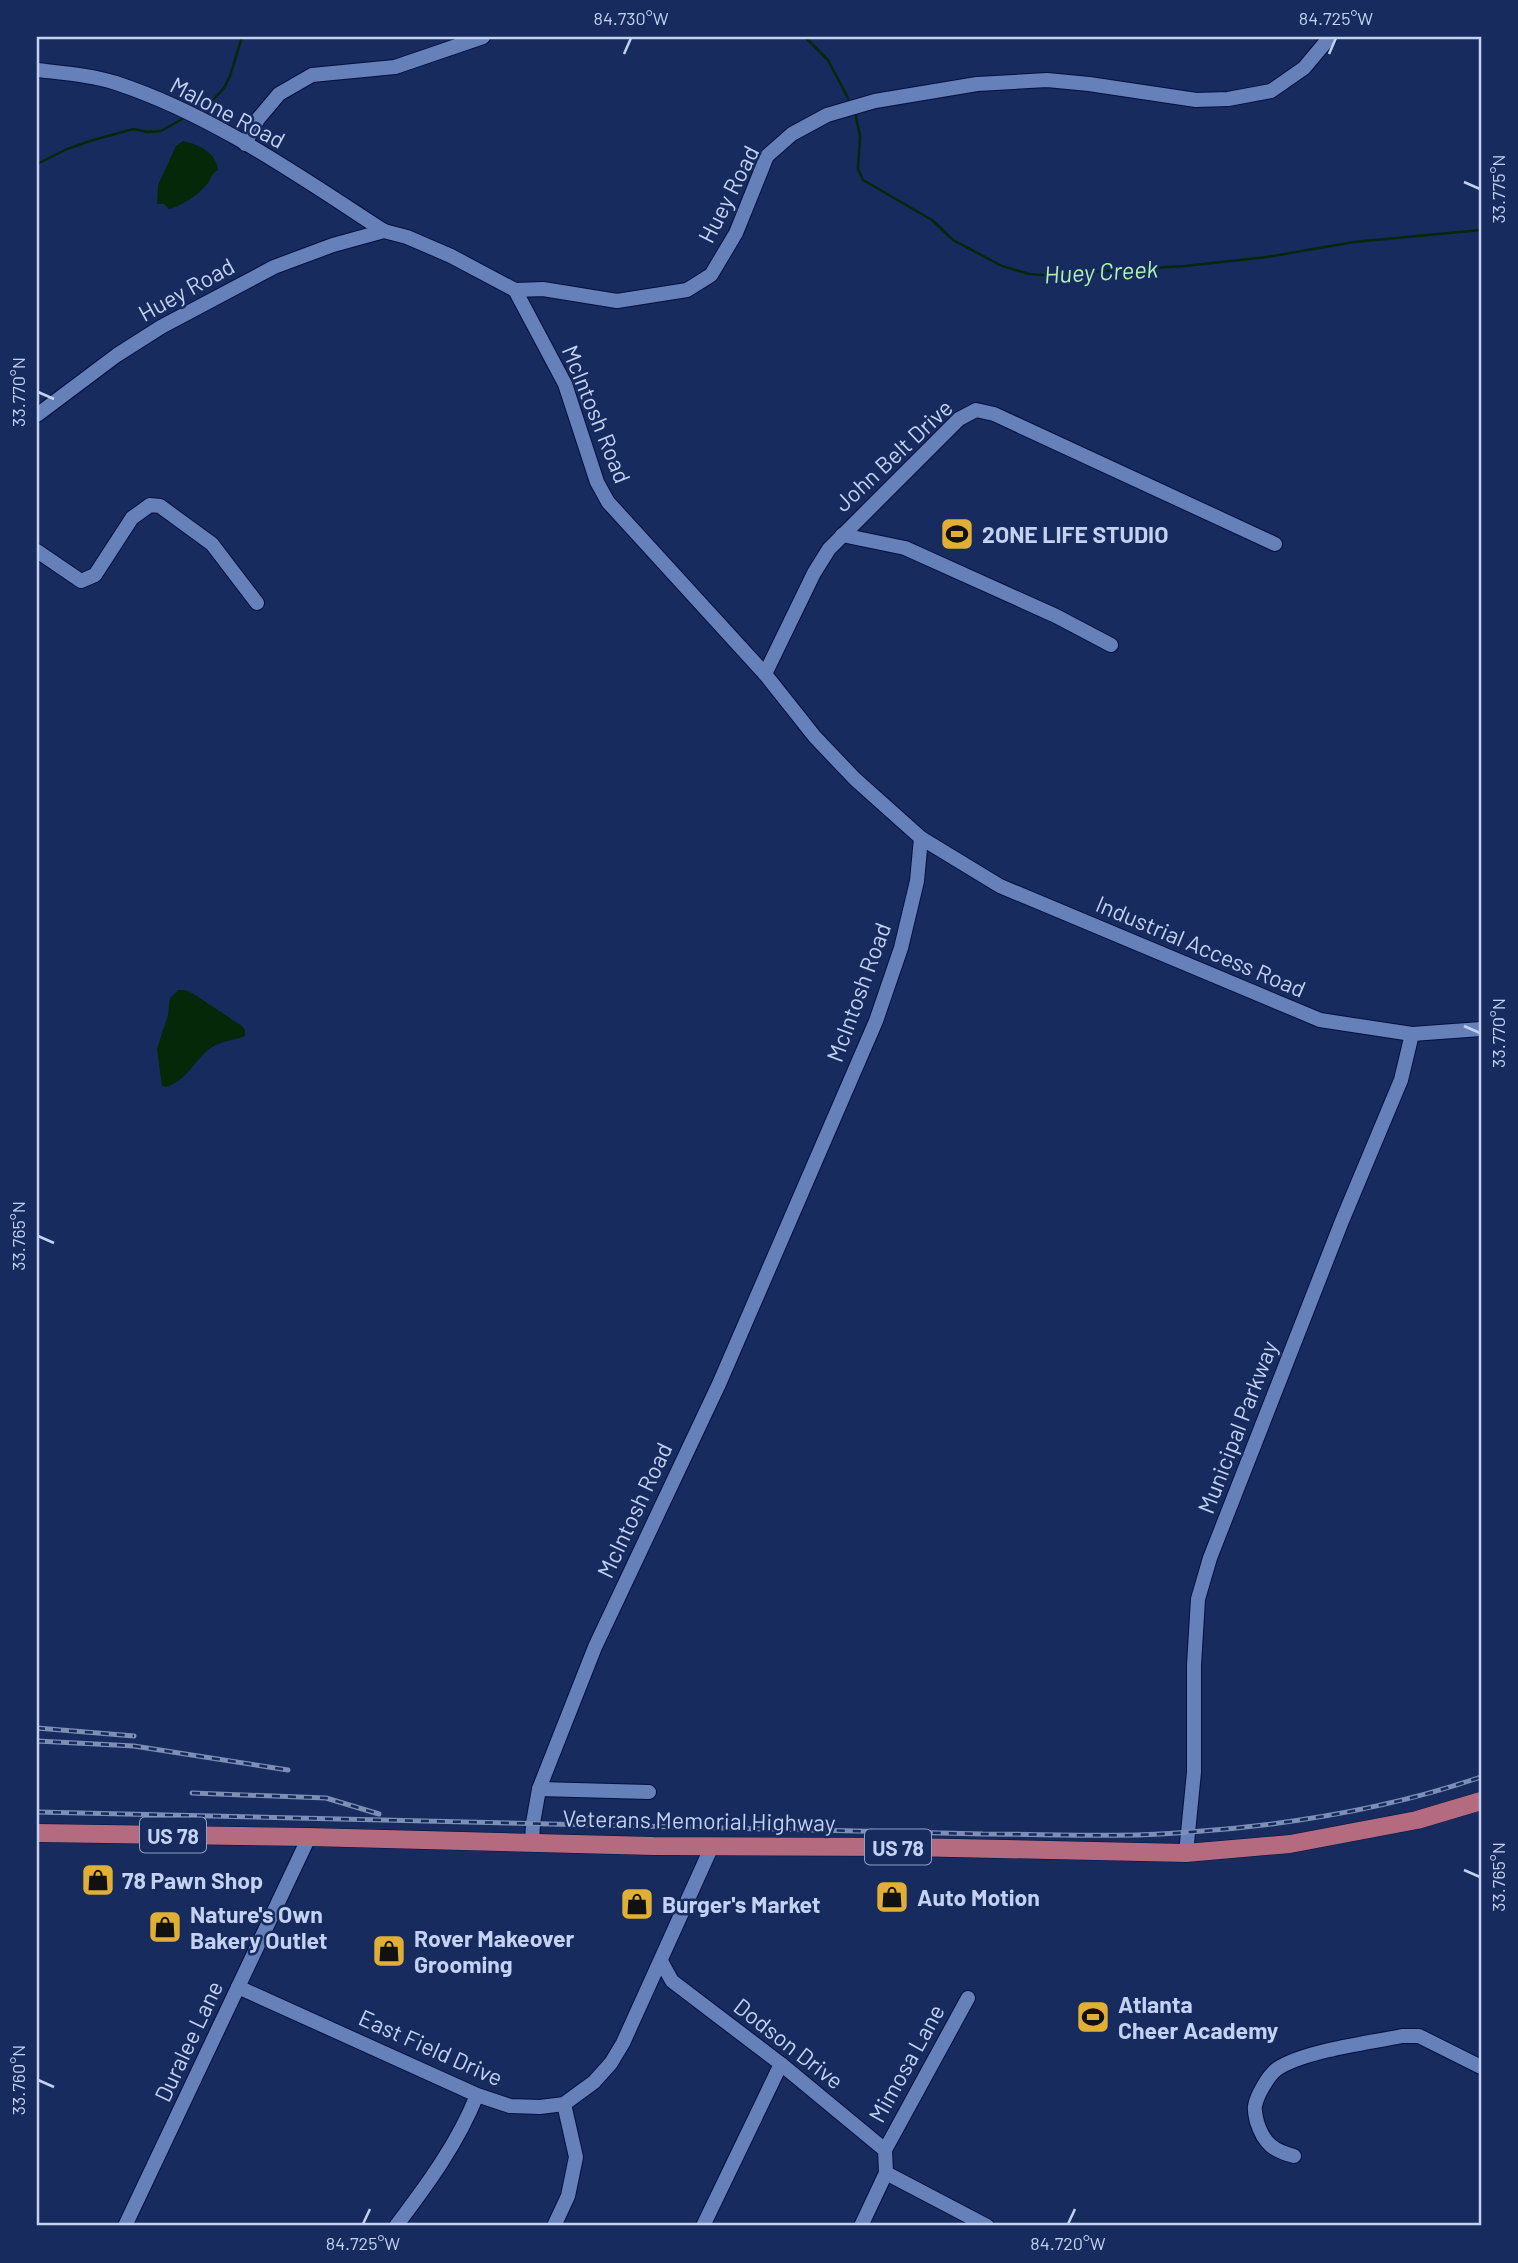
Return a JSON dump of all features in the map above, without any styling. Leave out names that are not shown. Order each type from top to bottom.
[{"type":"main road","name":"Veterans Memorial Highway","points":[[37,1833],[1186,1853],[1290,1844],[1417,1820],[1481,1801]]},
{"type":"street","points":[[246,144],[258,119],[279,94],[312,75],[394,67],[483,37]]},
{"type":"street","name":"Huey Road","points":[[37,415],[117,355],[161,327],[274,267],[384,231],[407,237],[451,256],[515,290],[543,289],[617,301],[687,290],[711,275],[736,233],[767,156],[792,134],[827,116],[875,102],[977,84],[1046,80],[1196,100],[1228,99],[1270,91],[1304,68],[1330,37]]},
{"type":"street","name":"Malone Road","points":[[37,70],[114,82],[164,102],[246,144],[384,231]]},
{"type":"street","name":"McIntosh Road","points":[[515,290],[565,384],[597,482],[608,502],[765,674],[815,737],[857,781],[921,838],[916,881],[901,948],[876,1021],[719,1384],[595,1647],[539,1789],[532,1843]]},
{"type":"street","name":"John Belt Drive","points":[[765,674],[814,573],[829,549],[959,419],[976,410],[994,414],[1275,544]]},
{"type":"street","points":[[37,551],[81,581],[95,575],[132,518],[150,505],[160,506],[212,544],[257,603]]},
{"type":"street","points":[[842,535],[905,548],[1056,616],[1111,645]]},
{"type":"street","name":"Industrial Access Road","points":[[921,838],[1000,886],[1320,1020],[1412,1034],[1481,1029]]},
{"type":"street","name":"Municipal Parkway","points":[[1186,1853],[1194,1772],[1194,1665],[1198,1599],[1210,1558],[1235,1494],[1342,1221],[1401,1080],[1412,1034]]},
{"type":"street","points":[[539,1789],[649,1792]]},
{"type":"street","name":"Duralee Lane","points":[[125,2226],[309,1837]]},
{"type":"street","points":[[554,2226],[568,2196],[576,2157],[564,2104],[594,2082],[611,2063],[662,1961],[712,1846]]},
{"type":"street","name":"Dodson Drive","points":[[662,1961],[671,1981],[781,2064],[885,2150]]},
{"type":"street","name":"East Field Drive","points":[[238,1987],[477,2095],[510,2106],[540,2108],[564,2104]]},
{"type":"street","name":"Mimosa Lane","points":[[885,2150],[968,1998]]},
{"type":"street","points":[[1294,2156],[1276,2152],[1266,2141],[1254,2108],[1275,2070],[1302,2058],[1402,2036],[1419,2036],[1481,2067]]},
{"type":"street","points":[[702,2226],[781,2064]]},
{"type":"street","points":[[396,2226],[431,2180],[471,2112],[477,2095]]},
{"type":"street","points":[[861,2226],[886,2173],[885,2150]]},
{"type":"street","points":[[886,2173],[987,2226]]},
{"type":"shaded area","points":[[183,141],[206,150],[217,164],[218,170],[196,195],[169,209],[164,204],[157,204],[158,185],[176,146]]},
{"type":"shaded area","points":[[178,990],[192,993],[242,1026],[245,1036],[212,1047],[184,1076],[166,1087],[162,1086],[157,1049],[168,1015],[170,998]]},
{"type":"waterway","points":[[200,114],[224,88],[242,37]]},
{"type":"waterway","name":"Huey Creek","points":[[805,37],[828,60],[850,102]]},
{"type":"waterway","name":"Huey Creek","points":[[855,112],[860,136],[858,169],[863,180],[932,220],[953,240],[1002,266],[1029,274],[1185,266],[1267,257],[1354,242],[1481,230]]},
{"type":"waterway","points":[[37,164],[93,140],[134,129],[161,131],[184,118]]},
{"type":"railway","points":[[37,1728],[134,1736]]},
{"type":"railway","points":[[37,1741],[134,1746],[288,1770]]},
{"type":"railway","points":[[37,1812],[983,1834],[1139,1835],[1227,1829],[1337,1814],[1410,1798],[1481,1777]]},
{"type":"railway","points":[[192,1793],[326,1798],[379,1814]]},
{"type":"place","name":"2ONE LIFE STUDIO","points":[[957,534]]},
{"type":"place","name":"78 Pawn Shop","points":[[98,1880]]},
{"type":"place","name":"Auto Motion","points":[[892,1897]]},
{"type":"place","name":"Burger's Market","points":[[637,1904]]},
{"type":"place","name":"Nature's Own Bakery Outlet","points":[[165,1927]]},
{"type":"place","name":"Rover Makeover Grooming","points":[[389,1951]]},
{"type":"place","name":"Atlanta Cheer Academy","points":[[1093,2017]]}]
